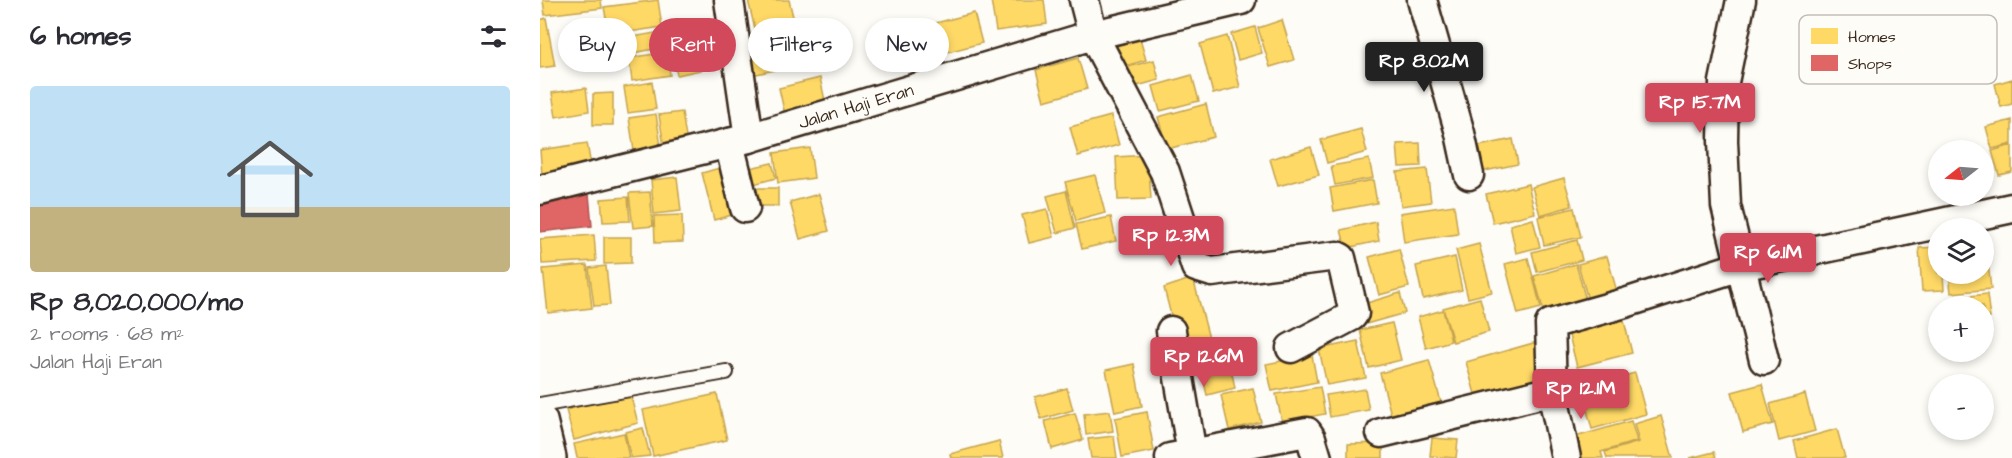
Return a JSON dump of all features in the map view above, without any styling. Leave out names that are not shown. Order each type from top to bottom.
[{"type":"main road","points":[[540,421],[549,458]]},
{"type":"street","points":[[729,0],[745,208]]},
{"type":"street","points":[[1084,0],[1093,35],[1165,172],[1196,267],[1212,272],[1337,256],[1341,258],[1354,313],[1291,348]]},
{"type":"street","name":"Jalan Haji Eran","points":[[540,190],[739,140],[1093,35],[1242,0]]},
{"type":"street","points":[[1422,0],[1460,133],[1469,175]]},
{"type":"street","points":[[1741,0],[1724,82],[1723,141],[1726,206],[1764,360]]},
{"type":"street","points":[[1566,458],[1552,391],[1550,324],[1626,303],[1742,266],[2012,208]]},
{"type":"street","points":[[1171,331],[1181,456],[1307,432],[1317,458]]},
{"type":"street","points":[[1381,433],[1552,391]]},
{"type":"lane","points":[[540,405],[726,372]]},
{"type":"building: Homes","points":[[543,0],[601,0],[602,8],[545,15]]},
{"type":"building: Homes","points":[[658,0],[661,18],[649,18],[649,29],[637,31],[637,18],[606,18],[604,7]]},
{"type":"building: Homes","points":[[748,0],[789,0],[793,18],[752,18]]},
{"type":"building: Homes","points":[[991,0],[1044,0],[1047,24],[996,31]]},
{"type":"building: Homes","points":[[974,13],[982,43],[949,52],[949,20]]},
{"type":"building: Homes","points":[[546,18],[555,66],[540,68],[540,20]]},
{"type":"building: Homes","points":[[1282,20],[1294,60],[1270,67],[1258,28]]},
{"type":"building: Homes","points":[[1255,27],[1262,53],[1238,60],[1231,34]]},
{"type":"building: Homes","points":[[649,34],[649,50],[637,52],[637,36]]},
{"type":"building: Homes","points":[[1227,36],[1240,87],[1213,94],[1200,44]]},
{"type":"building: Homes","points":[[1140,39],[1146,60],[1115,69],[1109,48]]},
{"type":"building: Homes","points":[[649,55],[649,72],[670,72],[670,75],[632,81],[631,72],[637,72],[637,57]]},
{"type":"building: Homes","points":[[1078,58],[1087,89],[1044,101],[1036,70]]},
{"type":"building: Homes","points":[[1154,60],[1159,80],[1126,89],[1121,69]]},
{"type":"building: Homes","points":[[750,72],[766,72],[751,75]]},
{"type":"building: Homes","points":[[1192,75],[1199,101],[1160,111],[1153,86]]},
{"type":"building: Homes","points":[[820,78],[826,105],[785,115],[779,88]]},
{"type":"building: Homes","points":[[2012,79],[2012,104],[2001,107],[1995,84]]},
{"type":"building: Homes","points":[[652,82],[656,109],[628,113],[624,87]]},
{"type":"building: Homes","points":[[586,88],[589,111],[556,117],[552,93]]},
{"type":"building: Homes","points":[[613,93],[613,125],[593,125],[593,94]]},
{"type":"building: Homes","points":[[1206,104],[1214,137],[1167,149],[1158,117]]},
{"type":"building: Homes","points":[[682,112],[687,144],[664,147],[659,115]]},
{"type":"building: Homes","points":[[656,114],[661,147],[634,151],[629,118]]},
{"type":"building: Homes","points":[[1111,116],[1119,145],[1078,156],[1070,127]]},
{"type":"building: Homes","points":[[2012,120],[2012,144],[1994,148],[1994,140],[1990,140],[1986,127]]},
{"type":"building: Homes","points":[[1361,129],[1367,152],[1327,163],[1321,140]]},
{"type":"building: Homes","points":[[1513,139],[1518,164],[1480,172],[1474,147]]},
{"type":"building: Homes","points":[[587,143],[591,166],[542,174],[540,150]]},
{"type":"building: Homes","points":[[1420,143],[1421,166],[1399,167],[1397,144]]},
{"type":"building: Homes","points":[[2012,145],[2012,172],[1999,175],[1994,150]]},
{"type":"building: Homes","points":[[1311,147],[1319,175],[1278,186],[1270,159]]},
{"type":"building: Homes","points":[[810,148],[814,178],[778,183],[774,153]]},
{"type":"building: Homes","points":[[1148,155],[1151,199],[1118,200],[1116,157]]},
{"type":"building: Homes","points":[[1369,159],[1373,178],[1335,185],[1331,166]]},
{"type":"building: Homes","points":[[772,163],[776,178],[750,185],[745,169]]},
{"type":"building: Homes","points":[[730,165],[742,212],[714,220],[702,173]]},
{"type":"building: Homes","points":[[1427,169],[1431,202],[1401,206],[1397,172]]},
{"type":"building: Homes","points":[[1095,175],[1105,213],[1076,221],[1065,182]]},
{"type":"building: Homes","points":[[677,177],[681,211],[654,214],[651,180]]},
{"type":"building: Homes","points":[[1564,178],[1572,206],[1540,215],[1532,187]]},
{"type":"building: Homes","points":[[1373,180],[1377,203],[1334,211],[1330,188]]},
{"type":"building: Homes","points":[[1528,184],[1535,213],[1493,223],[1486,194]]},
{"type":"building: Homes","points":[[749,188],[778,188],[778,206],[749,206]]},
{"type":"building: Homes","points":[[1066,191],[1075,228],[1057,233],[1047,196]]},
{"type":"building: Homes","points":[[650,192],[653,226],[633,228],[629,193]]},
{"type":"building: Homes","points":[[819,194],[829,231],[800,239],[790,202]]},
{"type":"building: Homes","points":[[628,197],[630,221],[603,222],[601,199]]},
{"type":"building: Homes","points":[[1454,205],[1458,234],[1404,242],[1400,213]]},
{"type":"building: Homes","points":[[1574,208],[1581,237],[1544,245],[1538,217]]},
{"type":"building: Homes","points":[[1047,209],[1054,237],[1029,243],[1022,215]]},
{"type":"building: Homes","points":[[682,215],[683,242],[655,243],[654,216]]},
{"type":"building: Homes","points":[[1111,217],[1116,241],[1082,249],[1076,224]]},
{"type":"building: Homes","points":[[1533,219],[1540,247],[1516,253],[1510,225]]},
{"type":"building: Homes","points":[[1376,222],[1379,241],[1346,248],[1341,230]]},
{"type":"building: Homes","points":[[594,235],[596,261],[542,264],[540,239]]},
{"type":"building: Homes","points":[[604,237],[631,237],[631,263],[604,264]]},
{"type":"building: Homes","points":[[1577,240],[1582,260],[1537,272],[1532,252]]},
{"type":"building: Homes","points":[[1479,244],[1492,292],[1468,298],[1456,250]]},
{"type":"building: Homes","points":[[1919,248],[1928,248],[1928,284],[1944,284],[1944,290],[1922,291]]},
{"type":"building: Homes","points":[[1399,249],[1409,287],[1379,295],[1369,257]]},
{"type":"building: Homes","points":[[1607,256],[1619,299],[1590,307],[1578,264]]},
{"type":"building: Homes","points":[[1455,257],[1462,290],[1423,299],[1416,266]]},
{"type":"building: Homes","points":[[1528,258],[1541,308],[1518,314],[1505,264]]},
{"type":"building: Homes","points":[[1576,264],[1588,308],[1546,320],[1534,276]]},
{"type":"building: Homes","points":[[587,265],[592,308],[548,313],[543,269]]},
{"type":"building: Homes","points":[[606,266],[610,305],[594,306],[589,268]]},
{"type":"building: Homes","points":[[1193,278],[1211,346],[1181,354],[1164,288]]},
{"type":"building: Homes","points":[[1950,284],[1990,284],[1991,289],[1951,293]]},
{"type":"building: Homes","points":[[1400,293],[1405,313],[1366,324],[1360,305]]},
{"type":"building: Homes","points":[[1480,298],[1489,332],[1453,342],[1443,308]]},
{"type":"building: Homes","points":[[1443,310],[1451,341],[1426,348],[1418,317]]},
{"type":"building: Homes","points":[[1623,317],[1632,353],[1577,367],[1568,331]]},
{"type":"building: Homes","points":[[1392,323],[1401,360],[1369,368],[1360,330]]},
{"type":"building: Homes","points":[[1358,341],[1366,378],[1327,385],[1319,349]]},
{"type":"building: Homes","points":[[1537,342],[1548,380],[1477,401],[1466,362]]},
{"type":"building: Homes","points":[[1312,355],[1317,382],[1272,391],[1266,364]]},
{"type":"building: Homes","points":[[1229,359],[1235,388],[1207,395],[1200,366]]},
{"type":"building: Homes","points":[[1429,360],[1443,409],[1393,422],[1380,373]]},
{"type":"building: Homes","points":[[1134,364],[1142,406],[1115,412],[1106,370]]},
{"type":"building: Homes","points":[[1635,373],[1646,414],[1592,429],[1581,388]]},
{"type":"building: Homes","points":[[1762,384],[1773,424],[1743,432],[1732,392]]},
{"type":"building: Homes","points":[[1320,387],[1325,414],[1282,422],[1276,394]]},
{"type":"building: Homes","points":[[1067,388],[1073,410],[1041,419],[1035,397]]},
{"type":"building: Homes","points":[[1253,388],[1261,422],[1229,430],[1221,395]]},
{"type":"building: Homes","points":[[1365,389],[1369,410],[1330,417],[1326,395]]},
{"type":"building: Homes","points":[[630,393],[638,423],[574,440],[566,410]]},
{"type":"building: Homes","points":[[717,394],[727,440],[653,456],[643,410]]},
{"type":"building: Homes","points":[[1805,394],[1815,431],[1779,441],[1770,404]]},
{"type":"building: Homes","points":[[1110,411],[1113,431],[1086,435],[1084,414]]},
{"type":"building: Homes","points":[[1147,412],[1154,451],[1122,457],[1115,418]]},
{"type":"building: Homes","points":[[1075,413],[1083,440],[1052,449],[1045,421]]},
{"type":"building: Homes","points":[[1661,416],[1673,458],[1607,458],[1605,452],[1639,442],[1634,424]]},
{"type":"building: Homes","points":[[1631,421],[1637,441],[1601,452],[1603,458],[1574,458],[1568,439]]},
{"type":"building: Homes","points":[[643,428],[650,456],[631,458],[625,432]]},
{"type":"building: Homes","points":[[1837,429],[1845,458],[1798,458],[1794,441]]},
{"type":"building: Homes","points":[[624,433],[629,458],[577,458],[574,444]]},
{"type":"building: Homes","points":[[1114,436],[1117,458],[1091,458],[1088,439]]},
{"type":"building: Homes","points":[[1432,438],[1458,440],[1456,458],[1430,456]]},
{"type":"building: Homes","points":[[999,441],[1003,458],[951,458],[950,454]]},
{"type":"building: Homes","points":[[1383,443],[1383,458],[1348,458],[1348,444]]},
{"type":"building: Homes","points":[[1714,452],[1716,458],[1690,458]]},
{"type":"building: Shops","points":[[589,194],[592,226],[540,232],[540,199]]}]
